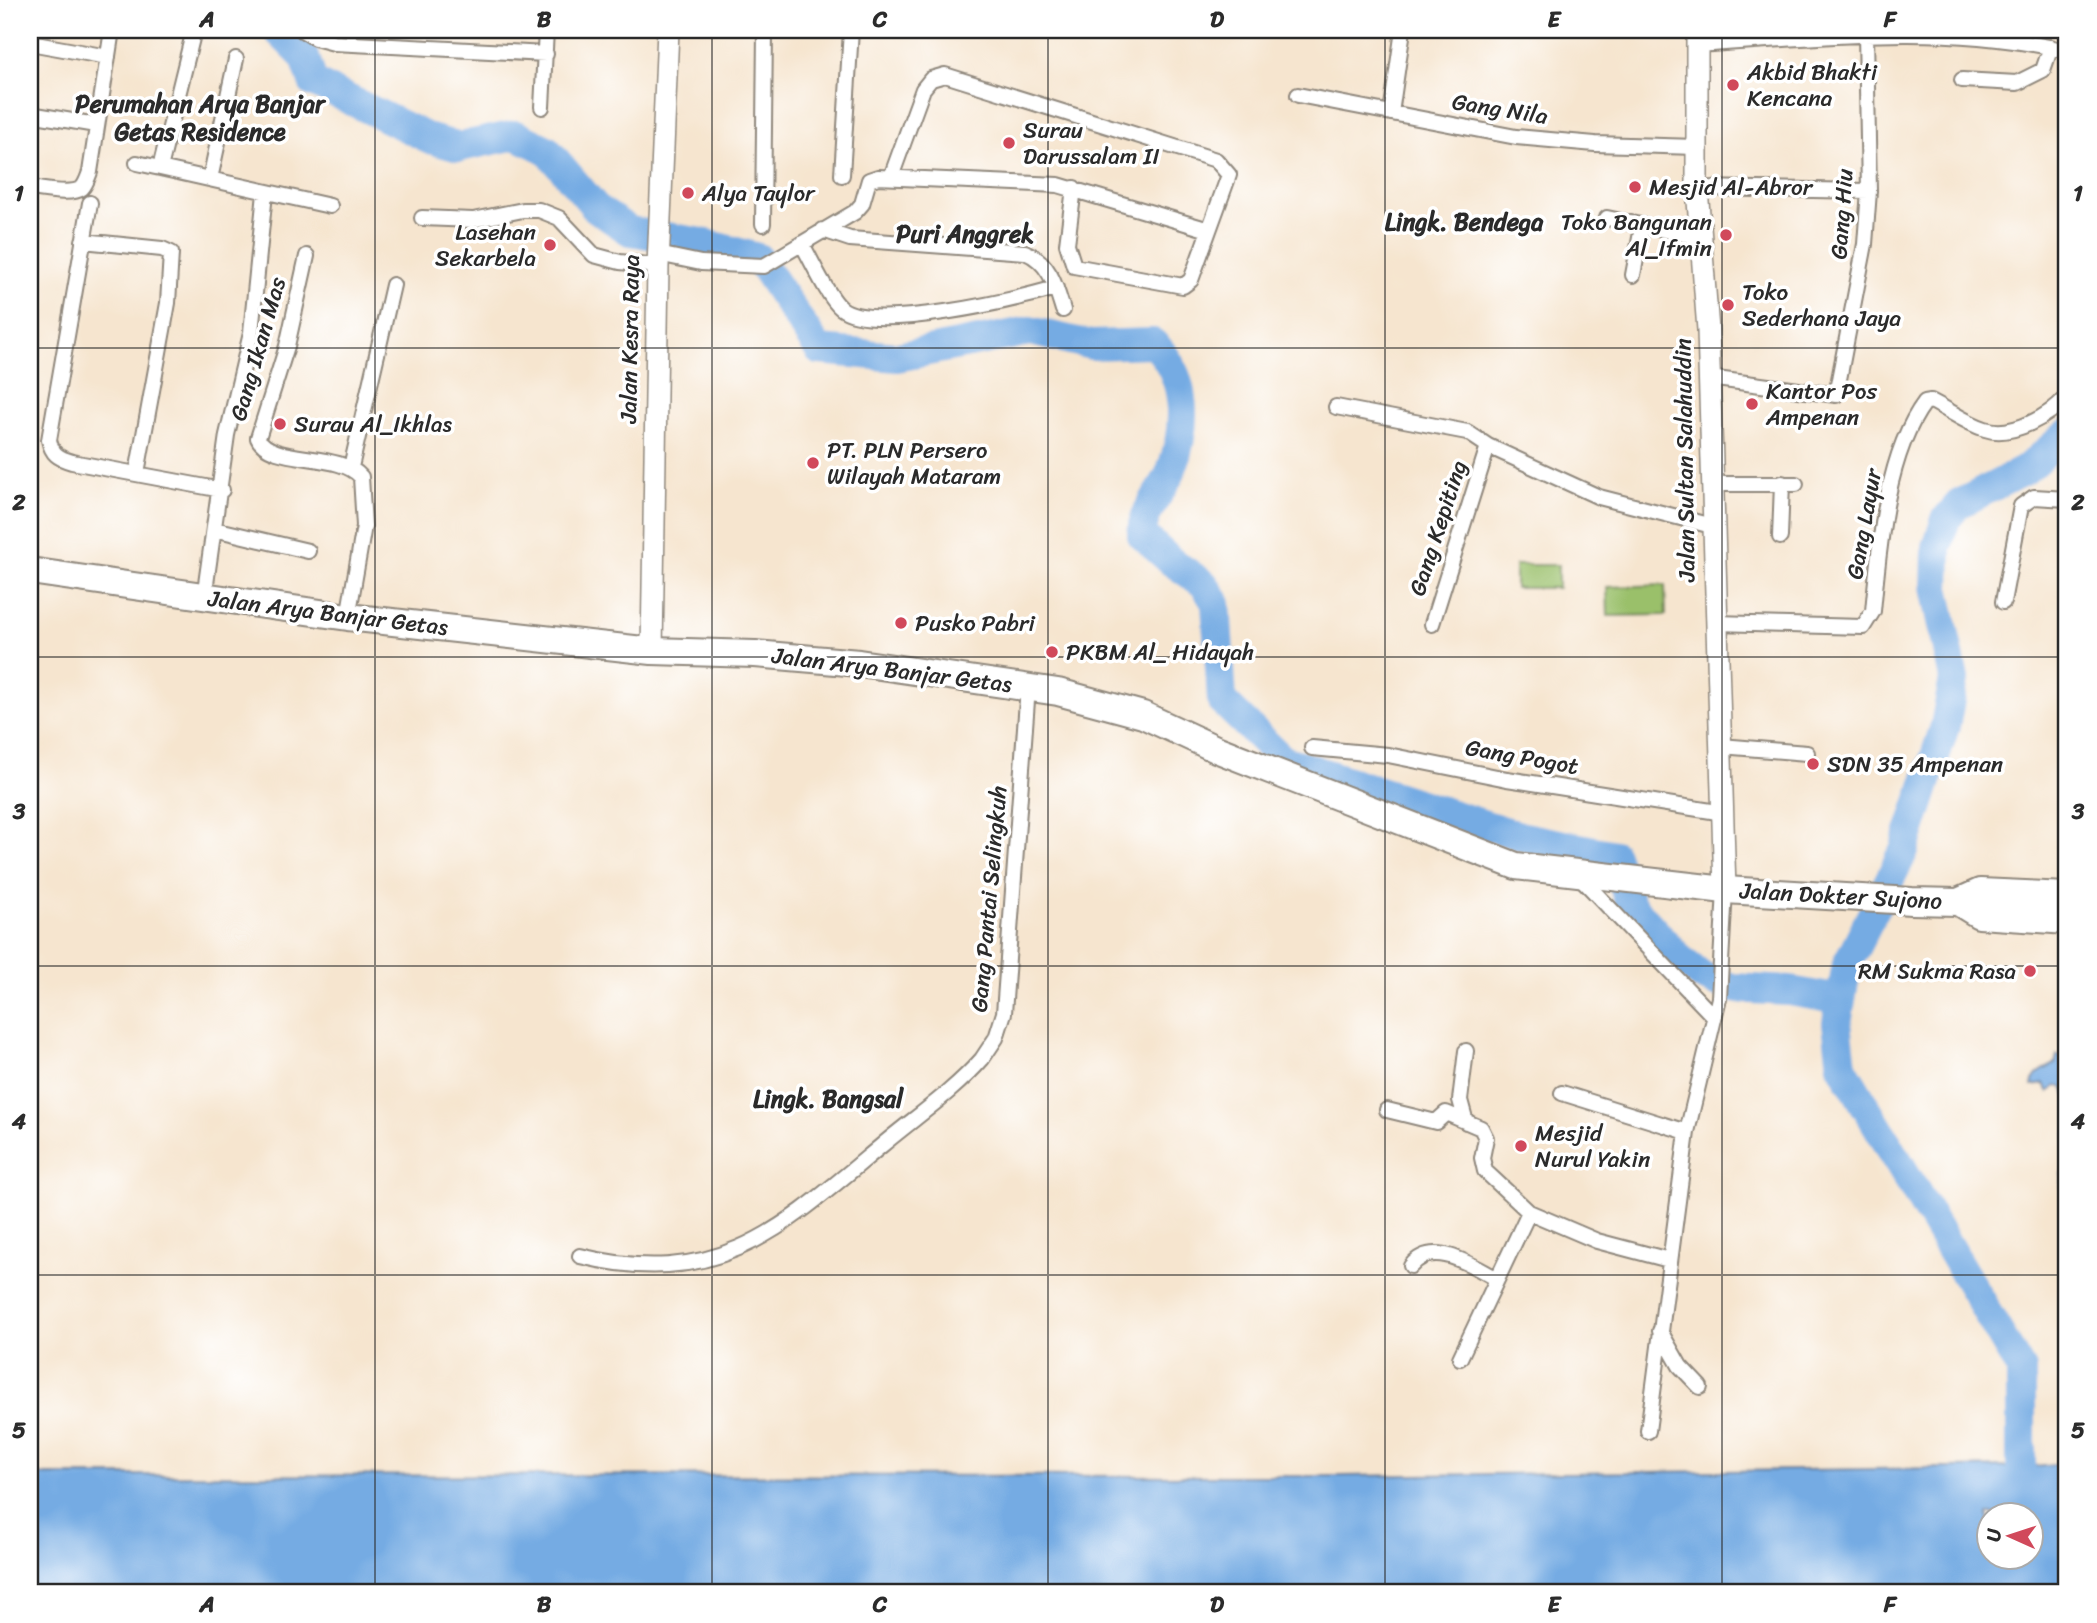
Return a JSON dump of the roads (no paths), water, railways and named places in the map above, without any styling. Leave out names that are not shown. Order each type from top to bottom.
[{"type":"highway","name":"Jalan Arya Banjar Getas","points":[[30,571],[348,617],[652,651],[755,654],[859,663],[1088,698],[1143,715],[1216,749],[1516,866],[1724,890]]},
{"type":"highway","name":"Jalan Dokter Sujono","points":[[1724,890],[1958,902],[1980,892],[2067,896]]},
{"type":"highway","name":"Jalan Dokter Sujono","points":[[1958,902],[1979,915],[2067,921]]},
{"type":"main road","name":"Jalan Kesra Raya","points":[[652,651],[658,253],[668,30]]},
{"type":"main road","name":"Jalan Sultan Salahuddin","points":[[1697,38],[1697,188],[1709,378],[1712,526],[1724,813],[1724,890]]},
{"type":"street","points":[[30,188],[69,190],[82,187],[90,172],[112,30]]},
{"type":"street","points":[[160,168],[194,30]]},
{"type":"street","points":[[302,30],[315,38],[334,43],[546,54]]},
{"type":"street","points":[[542,107],[546,30]]},
{"type":"street","points":[[763,224],[765,30]]},
{"type":"street","points":[[842,175],[851,30]]},
{"type":"street","points":[[1391,113],[1403,30]]},
{"type":"street","points":[[1697,38],[1866,34],[1981,37],[2067,51]]},
{"type":"street","name":"Gang Hiu","points":[[1709,378],[1836,395],[1865,244],[1869,191],[1866,34]]},
{"type":"street","points":[[30,43],[108,57]]},
{"type":"street","points":[[1962,80],[2017,83],[2043,70],[2051,47]]},
{"type":"street","points":[[209,179],[236,59]]},
{"type":"street","points":[[891,177],[923,89],[931,79],[941,75],[1216,160],[1227,169],[1229,181],[1191,280],[1183,286],[1085,271],[1071,263],[1067,250],[1074,188]]},
{"type":"street","name":"Gang Nila","points":[[1298,94],[1516,137],[1595,144],[1698,147]]},
{"type":"street","points":[[30,114],[96,125]]},
{"type":"street","points":[[137,163],[330,206]]},
{"type":"street","points":[[422,218],[473,220],[523,210],[539,210],[559,218],[594,255],[620,262],[658,253],[701,263],[752,266],[772,262],[859,209],[872,178],[891,177],[1074,188],[1209,230]]},
{"type":"street","points":[[1697,188],[1869,191]]},
{"type":"street","points":[[204,598],[222,490],[227,435],[251,333],[263,240],[265,193]]},
{"type":"street","points":[[90,203],[49,440],[51,448],[61,458],[72,462],[222,490]]},
{"type":"street","points":[[1607,218],[1702,238]]},
{"type":"street","points":[[1633,275],[1643,227]]},
{"type":"street","points":[[824,230],[850,239],[1025,252],[1043,263],[1056,288],[1063,310]]},
{"type":"street","points":[[83,241],[162,249],[171,253],[168,303],[137,473]]},
{"type":"street","points":[[802,244],[839,306],[852,313],[887,316],[944,313],[1056,288]]},
{"type":"street","name":"Gang Ikan Mas","points":[[307,256],[286,346],[258,438],[269,449],[351,467]]},
{"type":"street","points":[[348,617],[365,507],[361,477],[351,467],[393,285]]},
{"type":"street","name":"Gang Layur","points":[[1716,623],[1863,627],[1873,611],[1890,486],[1905,443],[1925,402],[1931,401],[1983,428],[2004,431],[2027,424],[2052,410],[2067,396]]},
{"type":"street","name":"Gang Kepiting","points":[[1336,407],[1467,432],[1488,446],[1599,497],[1712,526]]},
{"type":"street","name":"Gang Kepiting","points":[[1432,624],[1447,568],[1488,446]]},
{"type":"street","points":[[1713,484],[1789,483],[1780,537]]},
{"type":"street","points":[[2003,602],[2021,506],[2035,497],[2067,499]]},
{"type":"street","points":[[214,530],[308,551]]},
{"type":"street","name":"Gang Pantai Selingkuh","points":[[580,1256],[620,1264],[662,1265],[723,1254],[761,1239],[796,1217],[982,1059],[996,1038],[1004,1013],[1028,687]]},
{"type":"street","points":[[1721,746],[1807,753]]},
{"type":"street","name":"Gang Pogot","points":[[1312,748],[1388,755],[1507,779],[1724,813]]},
{"type":"street","points":[[1578,875],[1713,1016]]},
{"type":"street","points":[[1648,1431],[1686,1132],[1719,991],[1724,890]]},
{"type":"street","points":[[1466,1051],[1460,1100],[1466,1122]]},
{"type":"street","points":[[1562,1093],[1686,1132]]},
{"type":"street","points":[[1387,1110],[1436,1122],[1446,1113],[1481,1128],[1486,1136],[1482,1158],[1485,1171],[1529,1212],[1597,1241],[1669,1260]]},
{"type":"street","points":[[1460,1358],[1529,1212]]},
{"type":"street","points":[[1411,1266],[1429,1253],[1441,1254],[1496,1278]]},
{"type":"street","points":[[1660,1331],[1680,1366],[1700,1387]]},
{"type":"water","points":[[2057,1055],[2067,1058],[2067,1096],[2063,1087],[2056,1086],[2049,1092],[2044,1084],[2032,1086],[2037,1075],[2055,1064]]},
{"type":"water","points":[[2067,1130],[2067,1278],[2062,1268],[2061,1190]]},
{"type":"water","points":[[2067,1463],[2067,1593],[30,1593],[30,1475],[1340,1476],[2021,1467]]},
{"type":"waterway","points":[[277,30],[305,58],[313,82],[430,139],[459,147],[516,135],[547,150],[597,209],[630,231],[703,243],[758,258],[819,350],[897,357],[1030,331],[1091,345],[1153,343],[1165,356],[1173,371],[1182,403],[1182,420],[1171,471],[1145,517],[1142,535],[1172,562],[1204,584],[1216,603],[1222,701],[1283,760],[1523,837],[1614,855],[1630,904],[1683,962],[1704,977],[1732,988],[1790,991],[1841,1000]]},
{"type":"waterway","points":[[2021,1467],[2021,1370],[1842,1066],[1837,1023],[1847,964],[1904,851],[1945,726],[1954,679],[1936,592],[1937,547],[1946,519],[1959,504],[2025,470],[2067,434]]},
{"type":"place","name":"Akbid Bhakti Kencana","points":[[1733,85]]},
{"type":"place","name":"Surau Darussalam II","points":[[1009,143]]},
{"type":"place","name":"Mesjid Al-Abror","points":[[1635,187]]},
{"type":"place","name":"Alya Taylor","points":[[688,193]]},
{"type":"place","name":"Toko Bangunan Al_Ifmin","points":[[1726,235]]},
{"type":"place","name":"Lasehan Sekarbela","points":[[550,245]]},
{"type":"place","name":"Toko Sederhana Jaya","points":[[1728,305]]},
{"type":"place","name":"Kantor Pos Ampenan","points":[[1752,404]]},
{"type":"place","name":"Surau Al_Ikhlas","points":[[280,424]]},
{"type":"place","name":"PT. PLN Persero Wilayah Mataram","points":[[813,463]]},
{"type":"place","name":"Pusko Pabri","points":[[901,623]]},
{"type":"place","name":"PKBM Al_ Hidayah","points":[[1052,652]]},
{"type":"place","name":"SDN 35 Ampenan","points":[[1813,764]]},
{"type":"place","name":"RM Sukma Rasa","points":[[2030,971]]},
{"type":"place","name":"Mesjid Nurul Yakin","points":[[1521,1146]]},
{"type":"district","name":"Perumahan Arya Banjar Getas Residence","points":[[200,118]]},
{"type":"district","name":"Lingk. Bendega","points":[[1464,222]]},
{"type":"district","name":"Puri Anggrek","points":[[965,234]]},
{"type":"district","name":"Lingk. Bangsal","points":[[828,1099]]}]
